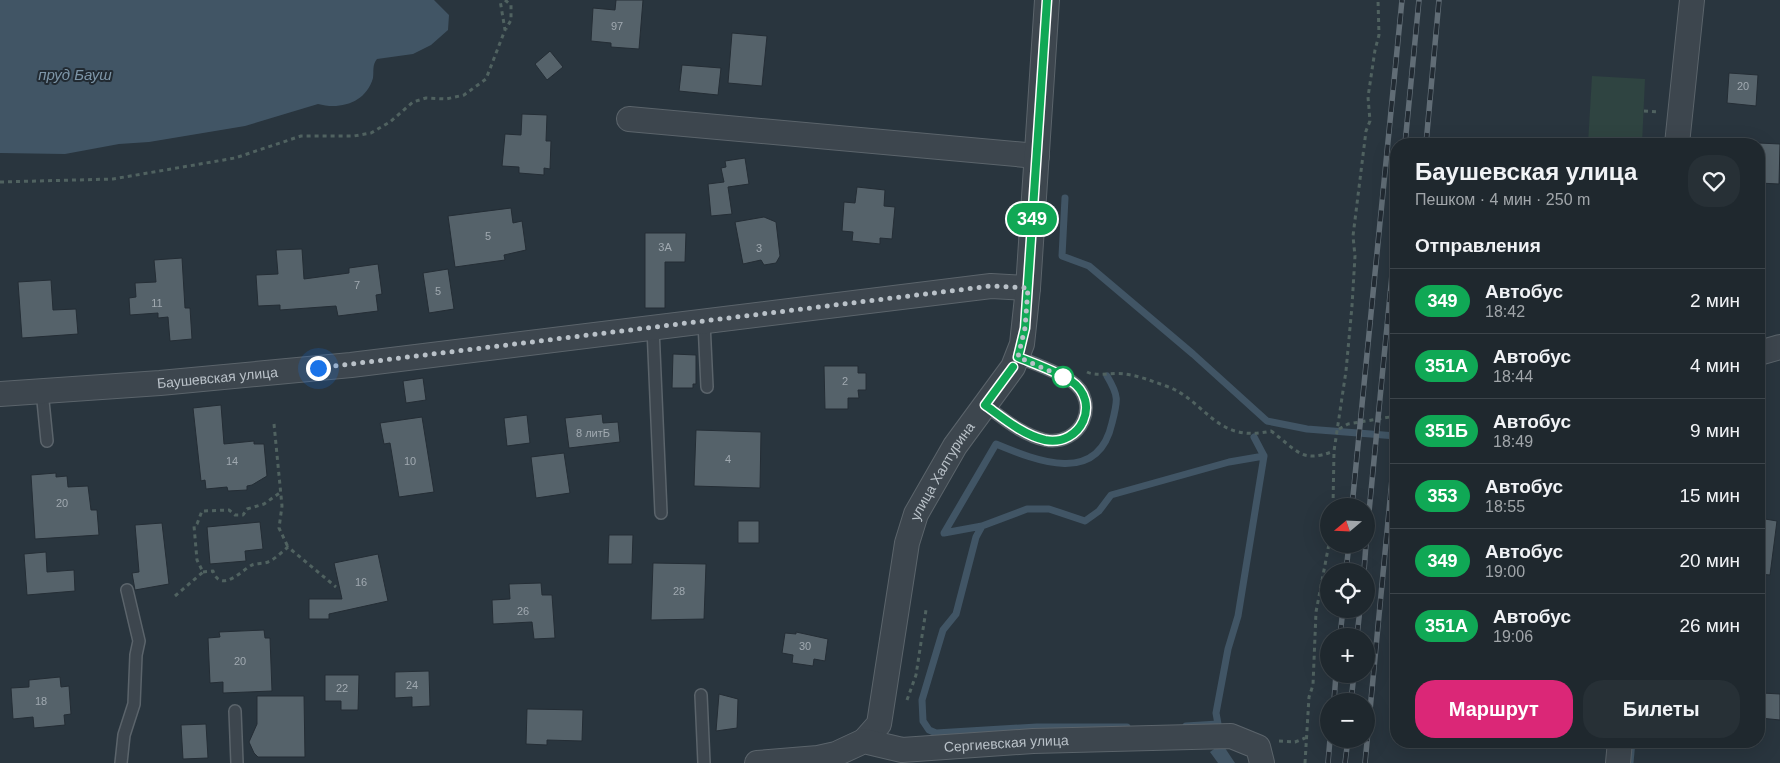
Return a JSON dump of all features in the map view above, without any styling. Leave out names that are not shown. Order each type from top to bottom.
[{"type":"street","name":"улица Халтурина","points":[[864,741],[880,724],[907,544],[916,514],[951,453],[1005,380],[1018,357],[1025,328],[1047,0]]},
{"type":"street","points":[[1678,138],[1692,0]]},
{"type":"street","points":[[628,119],[1037,156]]},
{"type":"street","name":"Баушевская улица","points":[[0,394],[351,365],[991,286],[1028,288]]},
{"type":"street","points":[[1765,352],[1780,348]]},
{"type":"street","name":"Сергиевская улица","points":[[864,741],[902,750],[1033,741],[1231,736],[1260,755]]},
{"type":"street","points":[[757,763],[831,759],[864,741]]},
{"type":"street","points":[[1618,763],[1619,748]]},
{"type":"lane","points":[[704,322],[707,387]]},
{"type":"lane","points":[[653,328],[661,513]]},
{"type":"lane","points":[[985,405],[1024,432],[1046,440],[1063,439],[1080,429],[1087,415],[1086,398],[1072,381],[1018,357]]},
{"type":"lane","points":[[42,391],[47,441]]},
{"type":"lane","points":[[121,763],[124,735],[134,704],[136,655],[140,641],[127,590]]},
{"type":"lane","points":[[701,695],[704,763]]},
{"type":"lane","points":[[235,710],[237,763]]},
{"type":"path","points":[[500,0],[505,30]]},
{"type":"path","points":[[0,182],[113,179],[235,158],[301,136],[354,136],[371,132],[390,122],[413,102],[426,98],[446,99],[464,95],[486,79],[512,11],[511,5],[505,0]]},
{"type":"path","points":[[1333,498],[1334,451],[1339,429],[1352,306],[1355,256],[1353,236],[1366,131],[1370,121],[1368,97],[1379,35],[1378,0]]},
{"type":"path","points":[[1091,374],[1123,373],[1168,387],[1179,392],[1227,430],[1261,433],[1271,431],[1296,452],[1312,458],[1334,451]]},
{"type":"path","points":[[1339,429],[1348,424],[1390,417]]},
{"type":"path","points":[[274,424],[281,492],[282,516],[279,528],[288,548],[336,586]]},
{"type":"path","points":[[203,572],[197,560],[194,526],[197,524],[202,512],[229,510],[235,515],[243,515],[247,508],[264,504],[281,492]]},
{"type":"path","points":[[175,596],[203,572],[213,571],[220,580],[229,580],[246,571],[251,565],[268,562],[288,548]]},
{"type":"path","points":[[1305,763],[1305,738],[1309,697],[1313,685],[1315,620],[1327,553]]},
{"type":"path","points":[[906,703],[916,675],[926,610]]},
{"type":"green space","points":[[1592,76],[1645,79],[1642,138],[1588,138]]},
{"type":"water","name":"пруд Бауш","points":[[0,0],[434,0],[449,15],[448,30],[431,45],[413,54],[377,59],[374,64],[370,87],[351,103],[335,106],[318,104],[245,126],[149,142],[119,144],[65,154],[0,153]]},
{"type":"water","points":[[1217,747],[1225,748],[1235,763],[1218,763],[1210,752]]},
{"type":"building","points":[[616,0],[643,0],[639,49],[611,47],[611,43],[591,41],[593,8],[615,10]]},
{"type":"building","points":[[732,33],[767,36],[762,86],[728,83]]},
{"type":"building","points":[[550,51],[563,67],[547,80],[535,64]]},
{"type":"building","points":[[682,65],[721,68],[718,95],[679,91]]},
{"type":"building","points":[[1729,73],[1758,75],[1756,106],[1727,103]]},
{"type":"building","points":[[522,114],[547,115],[546,141],[551,141],[550,169],[544,168],[544,175],[519,173],[519,167],[502,166],[505,134],[521,135]]},
{"type":"building","points":[[1765,143],[1780,144],[1779,184],[1765,183]]},
{"type":"building","points":[[745,158],[749,184],[728,187],[732,214],[711,216],[708,184],[724,182],[721,168],[726,167],[725,161]]},
{"type":"building","points":[[857,187],[885,190],[884,206],[895,207],[892,239],[880,238],[880,244],[852,241],[853,232],[842,231],[844,202],[855,203]]},
{"type":"building","points":[[511,208],[513,223],[522,221],[526,250],[504,255],[505,260],[455,267],[448,216]]},
{"type":"building","points":[[764,217],[776,222],[780,256],[776,263],[764,265],[761,260],[743,264],[735,222]]},
{"type":"building","points":[[645,233],[686,233],[685,262],[665,262],[665,308],[645,308]]},
{"type":"building","points":[[302,249],[304,279],[349,273],[349,268],[378,264],[382,294],[376,295],[378,311],[338,316],[336,306],[280,310],[280,305],[258,306],[256,275],[278,274],[276,250]]},
{"type":"building","points":[[182,258],[185,308],[190,308],[192,339],[170,341],[168,317],[158,318],[158,313],[130,315],[129,298],[136,297],[135,283],[156,282],[154,260]]},
{"type":"building","points":[[448,269],[454,309],[429,313],[423,273]]},
{"type":"building","points":[[51,280],[53,310],[76,309],[78,334],[22,338],[18,282]]},
{"type":"building","points":[[673,354],[696,355],[696,384],[693,384],[693,388],[672,388]]},
{"type":"building","points":[[824,366],[858,366],[858,373],[866,373],[866,390],[858,390],[859,398],[848,398],[848,409],[825,409]]},
{"type":"building","points":[[423,378],[426,400],[406,403],[403,381]]},
{"type":"building","points":[[221,405],[224,444],[254,441],[254,444],[264,444],[267,476],[247,486],[247,490],[228,491],[227,487],[206,489],[205,480],[201,481],[193,408]]},
{"type":"building","points":[[602,414],[603,423],[618,422],[620,442],[569,448],[565,418]]},
{"type":"building","points":[[527,415],[530,443],[507,446],[504,418]]},
{"type":"building","points":[[422,417],[434,492],[399,497],[390,443],[384,444],[380,423]]},
{"type":"building","points":[[696,430],[761,432],[760,488],[694,486]]},
{"type":"building","points":[[564,453],[570,493],[536,498],[531,457]]},
{"type":"building","points":[[56,473],[56,477],[67,476],[68,487],[88,486],[91,510],[97,510],[99,535],[35,539],[31,475]]},
{"type":"building","points":[[1765,519],[1777,521],[1770,575],[1765,575]]},
{"type":"building","points":[[738,521],[759,521],[759,543],[738,543]]},
{"type":"building","points":[[260,522],[263,549],[245,551],[246,561],[210,564],[207,527]]},
{"type":"building","points":[[162,523],[169,584],[135,590],[132,573],[139,572],[135,525]]},
{"type":"building","points":[[609,535],[633,535],[632,564],[608,564]]},
{"type":"building","points":[[46,552],[47,572],[74,570],[75,591],[27,595],[24,554]]},
{"type":"building","points":[[378,554],[388,601],[329,614],[329,619],[309,619],[309,599],[342,599],[334,563]]},
{"type":"building","points":[[653,563],[706,564],[704,619],[651,620]]},
{"type":"building","points":[[541,583],[542,595],[552,595],[555,638],[534,639],[532,622],[493,624],[492,600],[510,599],[509,584]]},
{"type":"building","points":[[264,630],[265,638],[270,638],[272,691],[223,693],[223,682],[210,683],[208,638],[220,637],[219,632]]},
{"type":"building","points":[[796,632],[828,639],[825,661],[814,659],[813,666],[792,663],[793,655],[782,653],[785,633],[796,634]]},
{"type":"building","points":[[429,671],[430,706],[412,707],[412,697],[395,698],[395,672]]},
{"type":"building","points":[[325,675],[359,675],[358,710],[341,710],[341,701],[325,701]]},
{"type":"building","points":[[60,677],[61,687],[69,686],[71,714],[64,715],[65,725],[34,728],[33,717],[13,719],[11,688],[29,687],[29,680]]},
{"type":"building","points":[[1765,693],[1780,694],[1780,720],[1765,718]]},
{"type":"building","points":[[719,694],[738,699],[737,728],[716,731]]},
{"type":"building","points":[[257,696],[304,696],[305,757],[258,757],[254,753],[249,742],[257,724]]},
{"type":"building","points":[[527,709],[583,710],[582,741],[547,740],[547,745],[526,744]]},
{"type":"building","points":[[206,724],[208,758],[183,759],[181,725]]},
{"type":"waterway","points":[[1065,198],[1062,256],[1089,266],[1193,354],[1267,421],[1307,429],[1390,436]]},
{"type":"waterway","points":[[982,526],[944,533],[996,444],[1029,457],[1064,464],[1080,462],[1094,455],[1105,443],[1115,409],[1116,398],[1114,389],[1107,376]]},
{"type":"waterway","points":[[1127,727],[1037,727],[936,733],[929,730],[923,721],[922,700],[943,630],[956,614],[976,537],[982,526],[1027,509],[1049,509],[1085,521],[1099,511],[1111,495],[1229,462],[1264,456],[1254,437]]},
{"type":"waterway","points":[[1186,726],[1218,724],[1216,713],[1228,649],[1238,616],[1264,456]]},
{"type":"waterway","points":[[1630,763],[1631,748]]},
{"type":"railway","points":[[1353,498],[1402,0]]},
{"type":"railway","points":[[1406,138],[1419,0]]},
{"type":"railway","points":[[1427,138],[1439,0]]},
{"type":"railway","points":[[1370,498],[1390,295]]},
{"type":"railway","points":[[1365,763],[1390,500]]},
{"type":"railway","points":[[1347,563],[1348,553]]},
{"type":"railway","points":[[1365,553],[1365,563]]},
{"type":"railway","points":[[1341,628],[1342,618]]},
{"type":"railway","points":[[1358,628],[1359,618]]},
{"type":"railway","points":[[1335,683],[1335,693]]},
{"type":"railway","points":[[1352,693],[1353,683]]},
{"type":"railway","points":[[1328,763],[1329,748]]},
{"type":"railway","points":[[1345,763],[1347,748]]},
{"type":"bus line","name":"349","points":[[1013,367],[985,405],[1024,432],[1046,440],[1063,439],[1080,429],[1087,415],[1086,398],[1072,381],[1018,357],[1025,328],[1047,0]]},
{"type":"route","points":[[318,368],[991,286],[1028,288],[1025,328],[1018,357],[1063,377]]}]
